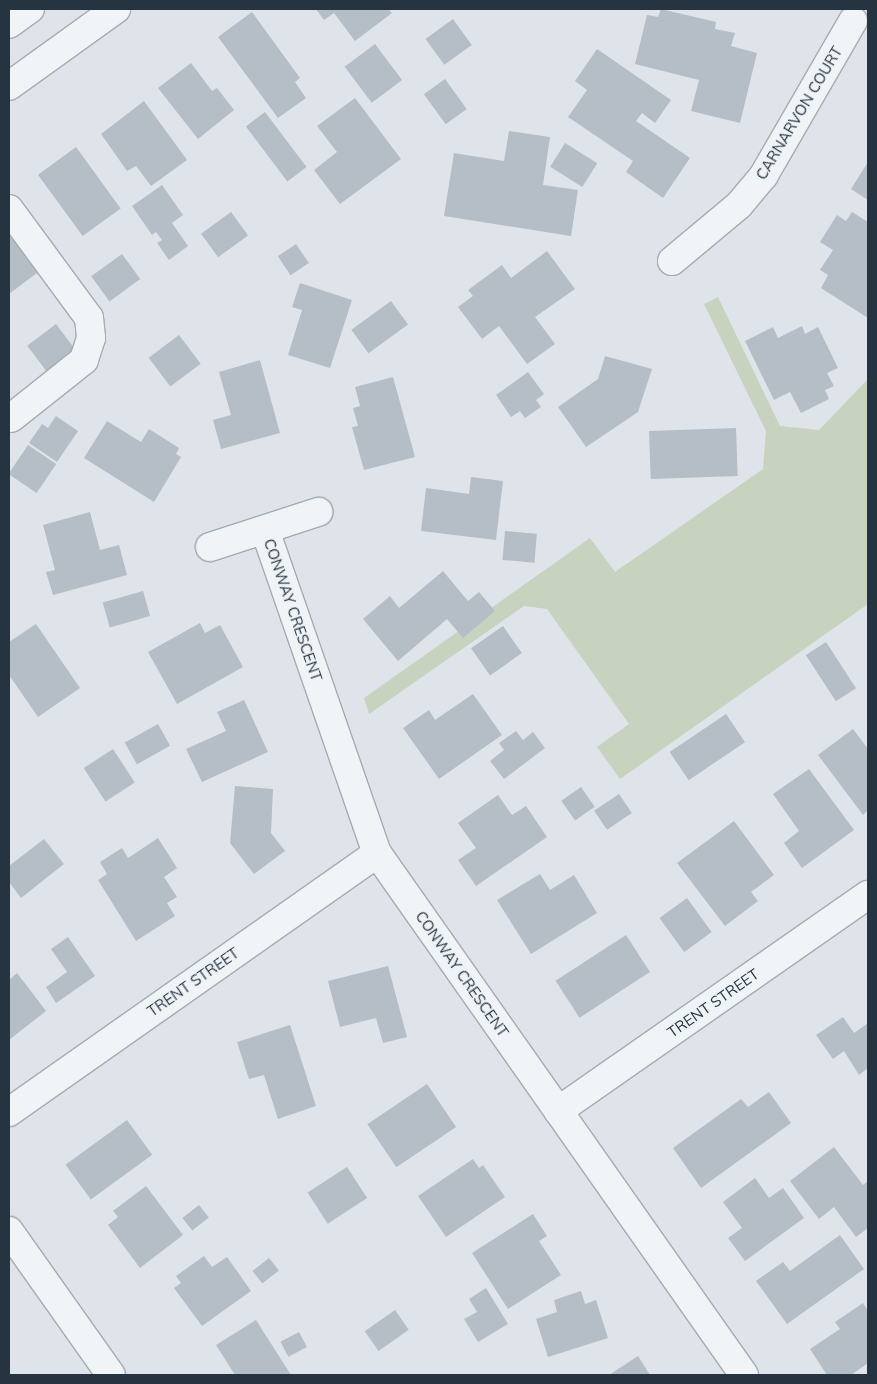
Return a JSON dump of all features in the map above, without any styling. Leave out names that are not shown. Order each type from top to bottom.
[{"type":"street","points":[[9,24],[30,9]]},
{"type":"street","points":[[9,86],[116,9]]},
{"type":"street","name":"CARNARVON COURT","points":[[672,260],[716,226],[764,175],[852,20]]},
{"type":"street","points":[[9,209],[89,318],[91,338],[84,360],[11,418]]},
{"type":"street","name":"CONWAY CRESCENT","points":[[210,547],[318,512]]},
{"type":"street","name":"CONWAY CRESCENT","points":[[265,530],[377,853],[744,1375]]},
{"type":"street","name":"TRENT STREET","points":[[9,1112],[377,853]]},
{"type":"street","name":"TRENT STREET","points":[[558,1111],[868,895]]},
{"type":"street","points":[[9,1231],[111,1375]]},
{"type":"green space","points":[[718,297],[780,426],[819,430],[868,379],[868,604],[620,779],[597,747],[629,724],[547,609],[524,606],[369,714],[364,698],[590,538],[615,572],[763,469],[766,431],[704,304]]},
{"type":"building","points":[[316,9],[388,9],[392,13],[355,41],[334,13],[324,20]]},
{"type":"building","points":[[661,9],[716,22],[715,29],[735,33],[731,46],[757,53],[740,123],[691,111],[699,80],[635,64],[647,15],[658,17]]},
{"type":"building","points":[[252,12],[300,78],[295,82],[306,98],[278,118],[218,37]]},
{"type":"building","points":[[453,19],[472,45],[444,65],[425,39]]},
{"type":"building","points":[[375,44],[402,80],[372,103],[345,67]]},
{"type":"building","points":[[597,49],[671,100],[655,123],[642,113],[636,121],[690,158],[663,198],[626,172],[633,161],[568,117],[587,90],[575,81]]},
{"type":"building","points":[[191,63],[212,91],[217,88],[234,110],[198,139],[158,88]]},
{"type":"building","points":[[445,79],[467,109],[446,124],[424,94]]},
{"type":"building","points":[[355,98],[401,159],[340,204],[314,170],[337,152],[317,126]]},
{"type":"building","points":[[144,101],[187,160],[151,186],[136,166],[127,171],[101,134]]},
{"type":"building","points":[[265,112],[307,167],[287,182],[246,126]]},
{"type":"building","points":[[509,131],[550,137],[543,185],[578,190],[571,236],[444,216],[454,153],[504,161]]},
{"type":"building","points":[[565,143],[597,163],[582,187],[550,167]]},
{"type":"building","points":[[76,147],[121,208],[83,236],[38,175]]},
{"type":"building","points":[[868,162],[868,200],[851,189]]},
{"type":"building","points":[[162,185],[183,215],[172,223],[188,246],[169,260],[157,243],[162,240],[156,232],[152,235],[132,206]]},
{"type":"building","points":[[231,212],[248,235],[218,257],[201,234]]},
{"type":"building","points":[[852,212],[868,222],[868,318],[821,288],[828,275],[820,270],[833,250],[820,242],[837,215],[846,221]]},
{"type":"building","points":[[15,234],[41,270],[9,294],[9,238]]},
{"type":"building","points":[[296,244],[309,263],[291,275],[278,256]]},
{"type":"building","points":[[547,251],[575,289],[535,317],[555,344],[527,364],[499,326],[482,339],[458,307],[473,296],[468,290],[502,265],[511,278]]},
{"type":"building","points":[[122,254],[140,279],[109,301],[91,276]]},
{"type":"building","points":[[300,283],[352,300],[330,368],[288,355],[302,310],[292,307]]},
{"type":"building","points":[[391,301],[408,324],[368,353],[351,330]]},
{"type":"building","points":[[56,324],[79,355],[51,377],[27,346]]},
{"type":"building","points":[[802,326],[805,334],[818,327],[838,368],[827,373],[834,386],[825,390],[829,399],[801,413],[790,392],[774,400],[745,341],[773,327],[778,338]]},
{"type":"building","points":[[179,335],[201,364],[170,387],[149,358]]},
{"type":"building","points":[[605,356],[652,369],[638,412],[586,447],[558,407],[598,379]]},
{"type":"building","points":[[260,360],[280,433],[221,449],[213,420],[231,415],[219,372]]},
{"type":"building","points":[[528,372],[544,394],[536,400],[541,407],[525,418],[520,411],[511,417],[496,395]]},
{"type":"building","points":[[393,377],[415,457],[364,470],[352,427],[358,426],[353,408],[360,406],[355,387]]},
{"type":"building","points":[[56,416],[78,431],[57,462],[29,443],[42,424],[48,428]]},
{"type":"building","points":[[107,421],[141,442],[149,429],[179,448],[176,454],[181,457],[154,502],[84,458]]},
{"type":"building","points":[[736,428],[738,476],[651,479],[649,431]]},
{"type":"building","points":[[28,445],[56,464],[37,493],[9,474]]},
{"type":"building","points":[[471,477],[503,481],[496,540],[421,531],[426,488],[469,494]]},
{"type":"building","points":[[90,512],[100,550],[119,545],[127,575],[53,595],[46,572],[55,570],[43,525]]},
{"type":"building","points":[[505,531],[537,534],[534,563],[502,560]]},
{"type":"building","points":[[443,571],[468,601],[479,592],[495,611],[463,638],[447,619],[398,661],[363,619],[390,596],[399,608]]},
{"type":"building","points":[[143,591],[150,616],[110,628],[103,603]]},
{"type":"building","points":[[200,623],[205,633],[220,625],[243,667],[177,704],[148,652]]},
{"type":"building","points":[[36,624],[80,688],[38,717],[9,675],[9,642]]},
{"type":"building","points":[[503,626],[522,653],[490,675],[471,648]]},
{"type":"building","points":[[826,642],[856,688],[836,701],[806,655]]},
{"type":"building","points":[[473,694],[502,735],[439,779],[403,728],[429,710],[435,720]]},
{"type":"building","points":[[244,700],[268,752],[202,782],[186,749],[226,731],[217,712]]},
{"type":"building","points":[[726,714],[745,742],[689,780],[670,752]]},
{"type":"building","points":[[158,724],[170,746],[137,764],[125,742]]},
{"type":"building","points":[[853,729],[868,749],[868,810],[863,815],[818,755]]},
{"type":"building","points":[[516,731],[523,740],[533,732],[545,748],[504,779],[490,761],[504,750],[499,743]]},
{"type":"building","points":[[113,749],[135,783],[105,802],[84,768]]},
{"type":"building","points":[[809,769],[854,830],[802,868],[784,843],[799,831],[773,794]]},
{"type":"building","points":[[235,786],[273,789],[271,833],[285,851],[254,874],[230,843]]},
{"type":"building","points":[[581,787],[595,807],[575,820],[561,801]]},
{"type":"building","points":[[619,794],[632,813],[607,830],[594,811]]},
{"type":"building","points":[[498,795],[512,815],[526,806],[547,837],[476,886],[458,860],[476,848],[458,823]]},
{"type":"building","points":[[734,821],[774,875],[751,892],[758,901],[725,926],[677,863]]},
{"type":"building","points":[[158,838],[177,868],[164,877],[177,897],[167,903],[175,916],[136,941],[98,880],[107,874],[100,862],[122,848],[128,858]]},
{"type":"building","points":[[44,839],[64,864],[21,898],[9,882],[9,866]]},
{"type":"building","points":[[540,874],[550,890],[574,875],[597,913],[531,954],[497,900]]},
{"type":"building","points":[[687,898],[712,932],[684,952],[659,918]]},
{"type":"building","points":[[626,935],[650,972],[580,1018],[556,981]]},
{"type":"building","points":[[68,937],[95,976],[56,1003],[46,987],[67,972],[51,949]]},
{"type":"building","points":[[388,966],[407,1037],[383,1043],[376,1018],[340,1027],[328,981]]},
{"type":"building","points":[[17,973],[46,1011],[9,1040],[9,980]]},
{"type":"building","points":[[843,1017],[854,1033],[868,1023],[868,1068],[859,1075],[844,1051],[833,1059],[816,1035]]},
{"type":"building","points":[[290,1025],[316,1106],[278,1119],[264,1075],[249,1079],[237,1042]]},
{"type":"building","points":[[427,1084],[456,1127],[396,1167],[367,1124]]},
{"type":"building","points":[[769,1092],[791,1123],[701,1188],[673,1148],[741,1099],[748,1107]]},
{"type":"building","points":[[127,1120],[152,1155],[91,1199],[66,1165]]},
{"type":"building","points":[[834,1147],[863,1185],[868,1181],[868,1228],[856,1237],[834,1207],[819,1219],[790,1181]]},
{"type":"building","points":[[473,1159],[479,1168],[483,1165],[505,1197],[446,1237],[418,1196]]},
{"type":"building","points":[[347,1167],[367,1198],[328,1224],[308,1193]]},
{"type":"building","points":[[755,1178],[769,1198],[783,1188],[804,1218],[745,1261],[728,1238],[742,1228],[723,1202]]},
{"type":"building","points":[[146,1186],[183,1235],[140,1268],[108,1225],[118,1217],[113,1211]]},
{"type":"building","points":[[199,1205],[209,1218],[192,1231],[182,1218]]},
{"type":"building","points":[[533,1214],[547,1236],[539,1241],[561,1275],[508,1309],[472,1253]]},
{"type":"building","points":[[840,1235],[864,1269],[787,1324],[756,1281],[783,1262],[790,1271]]},
{"type":"building","points":[[204,1256],[212,1267],[227,1257],[251,1291],[202,1326],[174,1288],[181,1283],[176,1276]]},
{"type":"building","points":[[269,1258],[279,1271],[262,1284],[252,1271]]},
{"type":"building","points":[[486,1288],[508,1324],[478,1342],[464,1319],[477,1312],[469,1299]]},
{"type":"building","points":[[581,1291],[585,1304],[596,1300],[608,1338],[548,1357],[536,1319],[557,1312],[554,1300]]},
{"type":"building","points":[[863,1303],[868,1311],[868,1363],[851,1375],[827,1375],[810,1349],[840,1329],[835,1322]]},
{"type":"building","points":[[395,1310],[409,1330],[378,1351],[365,1331]]},
{"type":"building","points":[[256,1320],[291,1375],[235,1375],[216,1345]]},
{"type":"building","points":[[299,1332],[307,1347],[288,1357],[280,1342]]},
{"type":"building","points":[[638,1356],[650,1375],[609,1375]]}]
